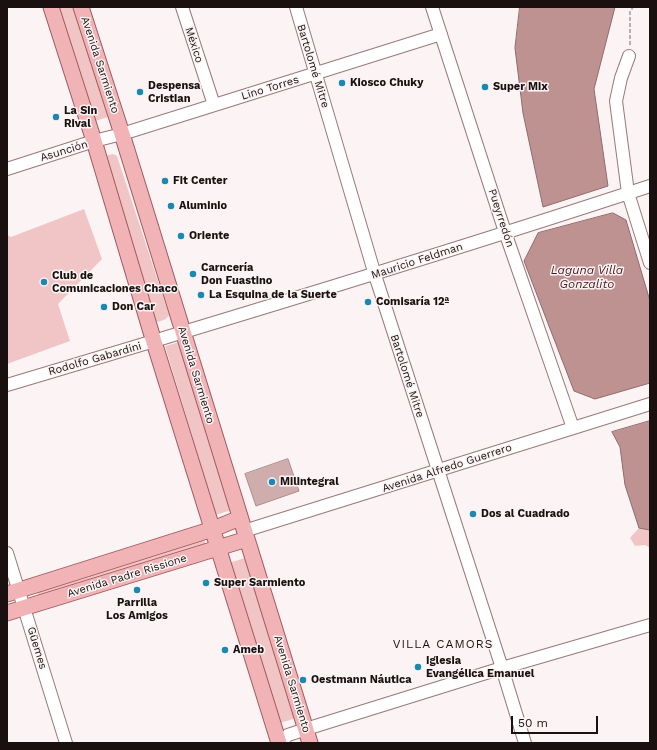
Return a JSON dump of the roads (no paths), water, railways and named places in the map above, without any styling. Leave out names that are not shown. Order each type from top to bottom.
[{"type":"main road","points":[[52,7],[154,342],[280,743]]},
{"type":"main road","name":"Avenida Sarmiento","points":[[81,7],[122,134],[308,736]]},
{"type":"main road","name":"Avenida Padre Rissione","points":[[13,592],[213,529],[244,530]]},
{"type":"main road","name":"Avenida Padre Rissione","points":[[7,612],[219,548],[244,530]]},
{"type":"street","name":"México","points":[[182,7],[214,105]]},
{"type":"street","name":"Bartolomé Mitre","points":[[296,7],[375,275],[525,743]]},
{"type":"street","name":"Pueyrredón","points":[[432,7],[505,232],[573,428]]},
{"type":"street","name":"Lino Torres","points":[[122,134],[441,34]]},
{"type":"street","points":[[629,56],[621,78],[616,101],[628,193],[650,263]]},
{"type":"street","name":"Asunción","points":[[7,169],[94,141],[122,134]]},
{"type":"street","name":"Mauricio Feldman","points":[[183,333],[375,275],[650,186]]},
{"type":"street","name":"Rodolfo Gabardini","points":[[7,385],[183,333]]},
{"type":"street","name":"Avenida Alfredo Guerrero","points":[[244,530],[650,404]]},
{"type":"street","name":"Güemes","points":[[7,554],[13,592],[24,607],[66,743]]},
{"type":"street","points":[[280,743],[288,735],[308,736],[502,668],[650,625]]},
{"type":"water","points":[[520,7],[615,7],[594,89],[608,186],[543,207],[523,113],[515,48]]},
{"type":"water","name":"Laguna Villa Gonzalito","points":[[613,213],[626,220],[650,301],[650,383],[595,399],[574,391],[524,261],[538,233]]},
{"type":"water","points":[[650,421],[650,530],[639,528],[625,485],[620,447],[612,432]]},
{"type":"place","name":"Kiosco Chuky","points":[[342,83]]},
{"type":"place","name":"Super Mix","points":[[485,87]]},
{"type":"place","name":"Despensa Cristian","points":[[140,92]]},
{"type":"place","name":"La Sin Rival","points":[[56,117]]},
{"type":"place","name":"Fit Center","points":[[165,181]]},
{"type":"place","name":"Aluminio","points":[[171,206]]},
{"type":"place","name":"Oriente","points":[[181,236]]},
{"type":"place","name":"Carncería Don Fuastino","points":[[193,274]]},
{"type":"place","name":"Club de Comunicaciones Chaco","points":[[44,282]]},
{"type":"place","name":"La Esquina de la Suerte","points":[[201,295]]},
{"type":"place","name":"Comisaría 12ª","points":[[368,302]]},
{"type":"place","name":"Don Car","points":[[104,307]]},
{"type":"place","name":"Milintegral","points":[[272,482]]},
{"type":"place","name":"Dos al Cuadrado","points":[[473,514]]},
{"type":"place","name":"Super Sarmiento","points":[[206,583]]},
{"type":"place","name":"Parrilla Los Amigos","points":[[137,590]]},
{"type":"place","name":"Ameb","points":[[225,650]]},
{"type":"place","name":"Iglesia Evangélica Emanuel","points":[[418,667]]},
{"type":"place","name":"Oestmann Náutica","points":[[303,680]]},
{"type":"district","name":"VILLA CAMORS","points":[[443,644]]}]
